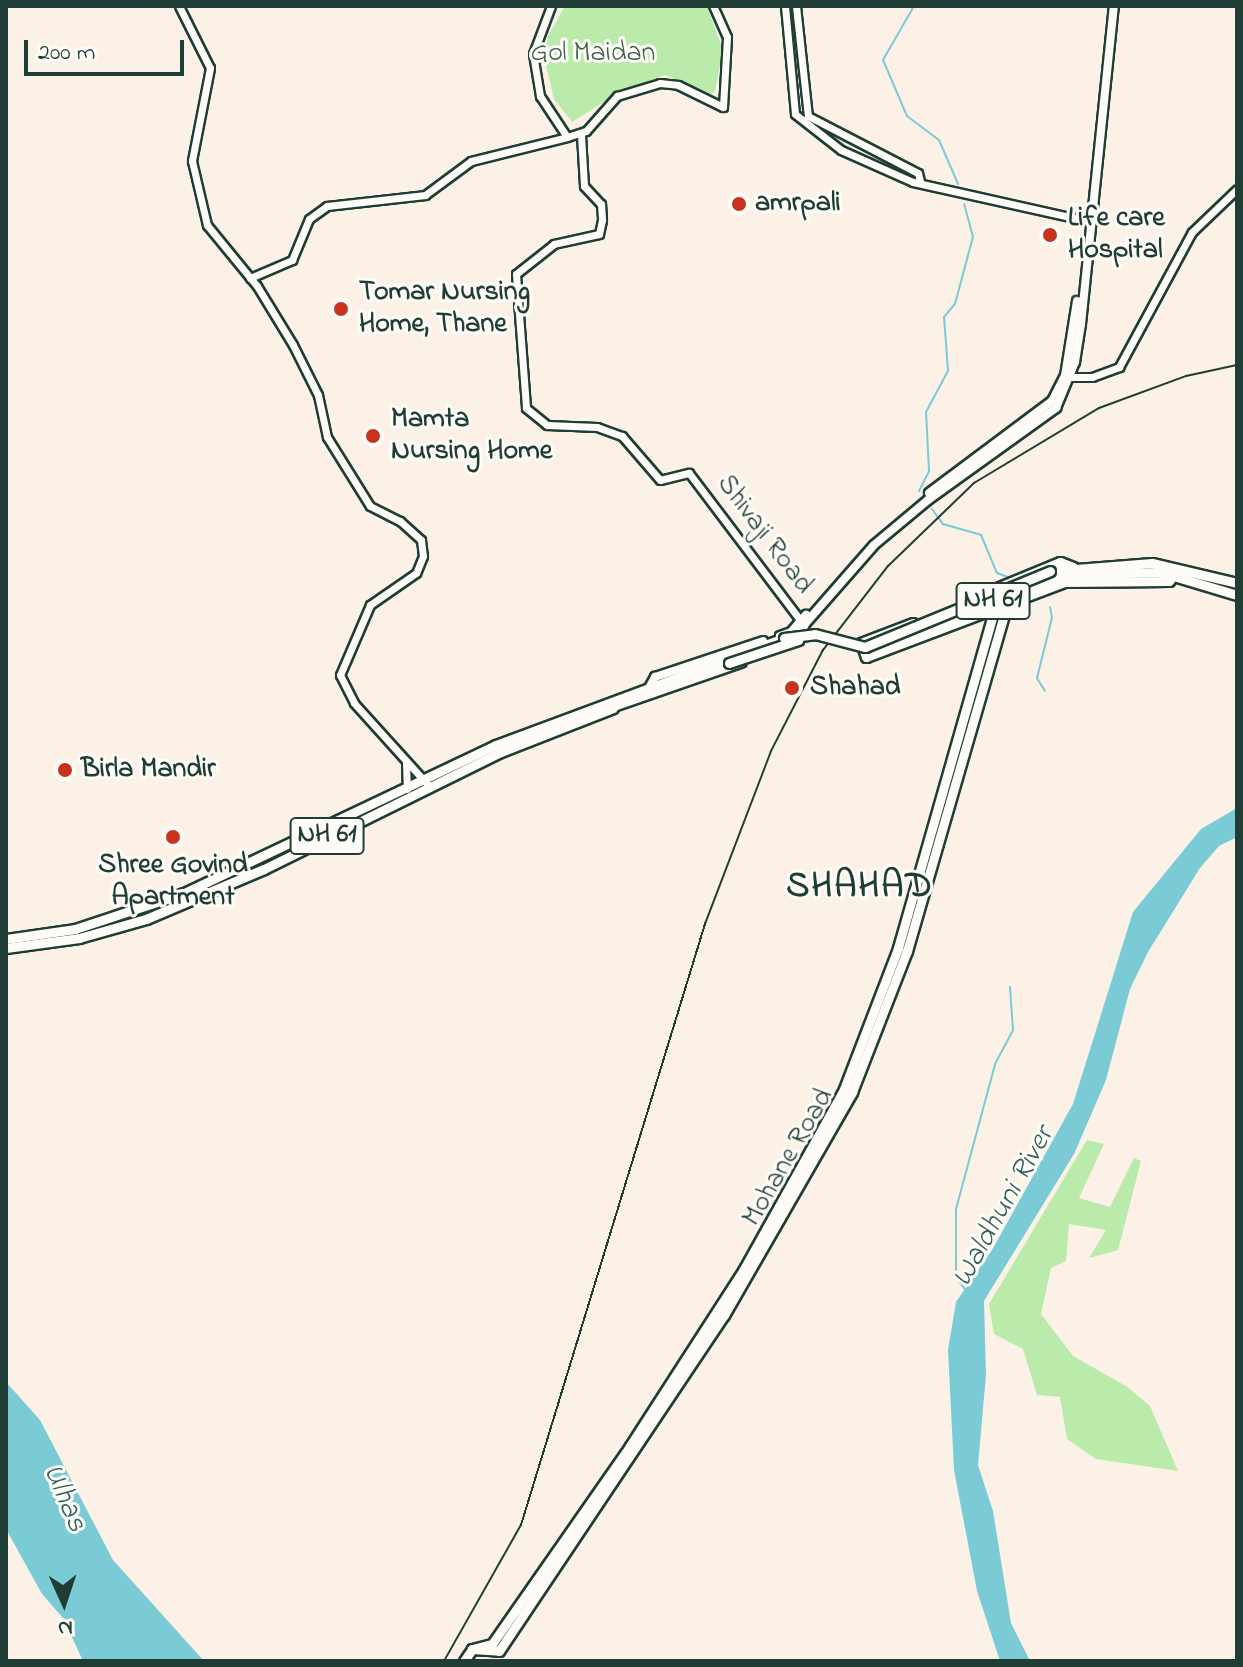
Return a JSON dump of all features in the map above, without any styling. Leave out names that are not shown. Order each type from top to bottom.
[{"type":"main road","points":[[649,688],[655,677],[791,632],[803,623],[874,545],[919,504],[1056,408],[1081,324],[1112,6]]},
{"type":"main road","points":[[1073,567],[1060,562],[860,645],[866,657],[1064,582],[1175,574]]},
{"type":"main road","name":"NH 61","points":[[6,948],[67,941],[132,923],[428,782],[554,728],[649,688],[801,639],[860,653],[1073,567],[1152,563],[1237,595]]},
{"type":"main road","name":"NH 61","points":[[1059,572],[1150,571],[1237,583]]},
{"type":"main road","name":"Mohane Road","points":[[797,1178],[852,1092],[887,1011],[1007,605]]},
{"type":"main road","name":"Mohane Road","points":[[464,1661],[472,1649],[496,1647],[724,1315],[844,1089],[898,948],[994,610]]},
{"type":"main road","points":[[611,708],[794,645],[803,623]]},
{"type":"main road","name":"NH 61","points":[[554,728],[668,683]]},
{"type":"main road","name":"NH 61","points":[[6,939],[75,929],[244,872]]},
{"type":"street","points":[[179,6],[210,68],[192,161],[207,225],[250,278],[293,345],[318,395],[327,437],[370,506],[400,521],[421,540],[423,556],[416,573],[370,605],[340,675],[344,691],[406,763],[428,782]]},
{"type":"street","points":[[551,6],[533,54],[540,96],[567,137]]},
{"type":"street","points":[[250,278],[292,260],[309,219],[327,206],[425,195],[471,161],[581,135],[617,96],[660,83],[678,85],[723,107],[727,37],[713,6]]},
{"type":"street","points":[[785,6],[798,105],[811,123],[843,151],[920,181],[1090,222]]},
{"type":"street","points":[[796,6],[799,32],[798,105]]},
{"type":"street","points":[[788,33],[799,32]]},
{"type":"street","points":[[788,45],[799,45]]},
{"type":"street","points":[[811,123],[918,173],[920,181]]},
{"type":"street","name":"Shivaji Road","points":[[581,135],[584,186],[601,204],[602,220],[599,234],[554,244],[516,274],[526,408],[547,425],[597,427],[622,436],[660,480],[689,473],[803,623]]},
{"type":"street","points":[[843,151],[849,140]]},
{"type":"street","points":[[1067,377],[1092,377],[1119,367],[1192,232],[1237,189]]},
{"type":"street","points":[[406,763],[408,792]]},
{"type":"green space","name":"Gol Maidan","points":[[565,6],[707,6],[723,50],[715,91],[711,94],[665,75],[618,93],[572,122],[554,99],[544,57],[548,36]]},
{"type":"green space","points":[[1087,1140],[1104,1144],[1079,1198],[1110,1207],[1134,1158],[1141,1161],[1118,1250],[1089,1258],[1106,1230],[1069,1224],[1066,1261],[1051,1268],[1041,1314],[1073,1356],[1126,1386],[1150,1406],[1178,1471],[1096,1459],[1067,1439],[1060,1397],[1037,1395],[1023,1349],[994,1334],[989,1304]]},
{"type":"water","points":[[1237,808],[1237,837],[1219,846],[1200,868],[1148,952],[1130,989],[1106,1080],[1074,1154],[984,1301],[986,1375],[978,1465],[993,1511],[1011,1623],[1030,1661],[1000,1661],[977,1591],[954,1470],[948,1350],[956,1302],[992,1250],[1073,1104],[1133,912],[1201,829]]},
{"type":"water","name":"Ulhas","points":[[6,1382],[40,1420],[113,1560],[204,1661],[83,1661],[63,1618],[42,1594],[6,1529]]},
{"type":"waterway","points":[[914,6],[883,60],[907,116],[939,140],[958,184]]},
{"type":"waterway","points":[[919,491],[929,471],[926,412],[948,371],[944,317],[955,304],[973,237],[964,204]]},
{"type":"waterway","points":[[932,509],[943,524],[981,535],[997,573],[1011,578]]},
{"type":"waterway","points":[[1045,691],[1037,678],[1052,618],[1050,607]]},
{"type":"waterway","name":"Waldhuni River","points":[[965,1289],[956,1278],[956,1209],[995,1064],[1013,1030],[1010,987]]},
{"type":"railway","points":[[444,1661],[521,1525],[705,924],[771,751],[823,650],[888,566],[974,483],[1099,408],[1186,376],[1237,365]]},
{"type":"place","name":"amrpali","points":[[739,204]]},
{"type":"place","name":"Life care Hospital","points":[[1050,235]]},
{"type":"place","name":"Tomar Nursing Home, Thane","points":[[341,309]]},
{"type":"place","name":"Mamta Nursing Home","points":[[373,436]]},
{"type":"place","name":"Shahad","points":[[792,688]]},
{"type":"place","name":"Birla Mandir","points":[[65,770]]},
{"type":"place","name":"Shree Govind Apartment","points":[[173,837]]},
{"type":"district","name":"SHAHAD","points":[[860,888]]}]
